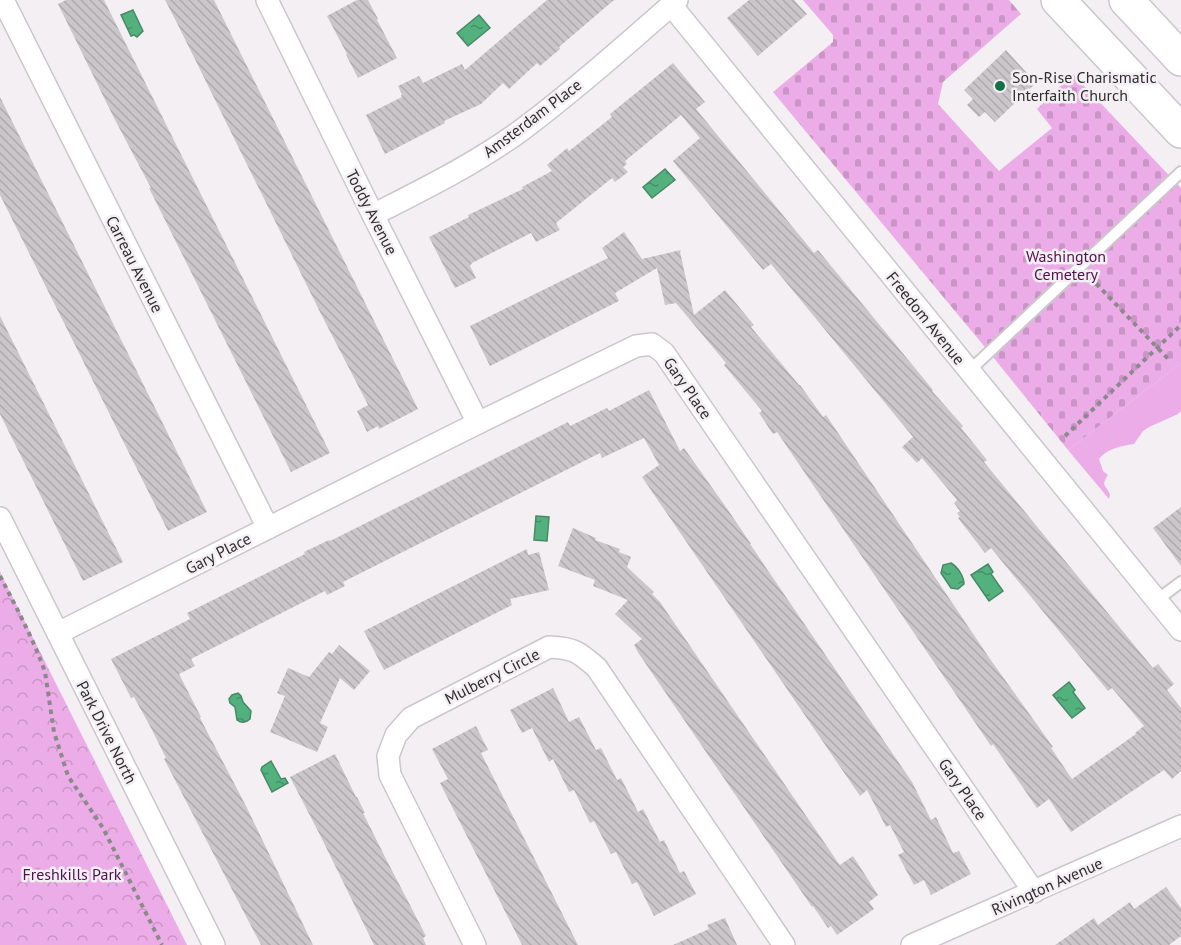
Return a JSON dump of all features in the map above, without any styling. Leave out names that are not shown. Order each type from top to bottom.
[{"type":"main road","points":[[1058,0],[1181,131]]},
{"type":"main road","points":[[1126,0],[1181,59]]},
{"type":"street","name":"Carreau Avenue","points":[[3,0],[268,528]]},
{"type":"street","name":"Toddy Avenue","points":[[271,1],[373,214],[478,423]]},
{"type":"street","name":"Amsterdam Place","points":[[373,214],[470,163],[522,130],[674,3]]},
{"type":"street","name":"Freedom Avenue","points":[[674,3],[969,371],[1181,630]]},
{"type":"street","name":"Gary Place","points":[[58,633],[636,346],[652,344],[664,353],[1034,892]]},
{"type":"street","name":"Park Drive North","points":[[0,518],[214,945]]},
{"type":"street","name":"Mulberry Circle","points":[[475,945],[390,776],[388,756],[396,735],[411,718],[549,647],[566,648],[582,654],[597,668],[784,945]]},
{"type":"street","name":"Rivington Avenue","points":[[912,945],[1181,826]]},
{"type":"lane","points":[[969,371],[1181,172]]},
{"type":"lane","points":[[1156,600],[1181,582]]},
{"type":"path","points":[[1080,267],[1170,361]]},
{"type":"path","points":[[1065,436],[1181,325]]},
{"type":"path","points":[[0,576],[35,645],[45,672],[54,732],[68,776],[103,828],[162,945]]},
{"type":"green space","name":"Washington Cemetery","points":[[803,0],[1009,0],[1021,14],[943,82],[938,104],[999,171],[1052,128],[1037,109],[1073,74],[1181,188],[1181,363],[1068,450],[773,92],[833,42],[833,35]]},
{"type":"green space","points":[[1181,363],[1181,411],[1143,431],[1134,444],[1111,450],[1099,459],[1103,471],[1108,475],[1104,484],[1110,495],[1109,499],[1068,450]]},
{"type":"green space","name":"Freshkills Park","points":[[0,572],[187,945],[0,945]]},
{"type":"water","points":[[133,10],[143,31],[137,37],[131,36],[121,15]]},
{"type":"water","points":[[479,15],[490,28],[468,46],[457,33]]},
{"type":"water","points":[[665,169],[675,180],[652,198],[643,187]]},
{"type":"water","points":[[536,516],[549,517],[547,541],[534,540]]},
{"type":"water","points":[[951,563],[963,578],[964,584],[958,589],[951,588],[941,573],[943,565]]},
{"type":"water","points":[[988,564],[993,572],[991,574],[1003,591],[989,601],[971,575]]},
{"type":"water","points":[[1069,682],[1075,690],[1073,692],[1085,708],[1072,718],[1053,695]]},
{"type":"water","points":[[238,693],[251,711],[250,719],[245,722],[237,720],[235,707],[229,699]]},
{"type":"water","points":[[271,761],[281,779],[285,778],[288,783],[272,792],[261,770]]},
{"type":"building","points":[[66,0],[104,0],[330,453],[291,472],[58,4]]},
{"type":"building","points":[[165,0],[214,0],[418,409],[379,429],[378,426],[367,432],[357,411],[368,405]]},
{"type":"building","points":[[357,0],[368,0],[397,58],[358,78],[327,16]]},
{"type":"building","points":[[547,0],[614,0],[540,66],[537,63],[509,89],[503,83],[481,104],[444,121],[445,123],[385,154],[366,115],[402,97],[398,86],[419,76],[423,83],[462,64],[465,70]]},
{"type":"building","points":[[749,0],[794,0],[807,14],[758,56],[727,18]]},
{"type":"building","name":"Son-Rise Charismatic Interfaith Church","points":[[1006,50],[1036,83],[995,122],[985,112],[979,117],[967,105],[973,99],[964,90]]},
{"type":"building","points":[[673,63],[705,102],[696,109],[814,253],[818,250],[963,426],[961,428],[987,460],[984,462],[1153,668],[1158,664],[1174,684],[1167,690],[1181,708],[1181,771],[1172,779],[1164,770],[1071,832],[1049,799],[1037,808],[993,744],[991,746],[777,432],[773,434],[759,413],[762,411],[676,303],[665,305],[657,268],[615,293],[619,301],[490,366],[470,326],[608,258],[602,248],[624,232],[642,259],[681,250],[694,315],[725,290],[754,325],[751,327],[800,385],[823,417],[826,415],[990,659],[1053,747],[1051,748],[1072,779],[1144,726],[1112,688],[1108,691],[991,548],[985,553],[958,518],[960,517],[957,513],[960,511],[954,503],[957,500],[922,458],[917,463],[902,447],[913,437],[771,264],[763,270],[673,161],[700,138],[681,115],[625,161],[627,164],[623,167],[628,172],[615,182],[612,178],[556,223],[560,230],[536,242],[531,233],[472,263],[470,266],[476,278],[455,288],[429,237],[469,217],[468,215],[523,189],[522,187],[552,171],[547,165],[567,148],[569,151],[612,117],[610,114]]},
{"type":"building","points":[[0,97],[207,512],[168,531],[0,195]]},
{"type":"building","points":[[0,316],[123,562],[83,581],[0,414]]},
{"type":"building","points":[[649,390],[680,451],[684,448],[728,510],[912,782],[931,820],[936,817],[953,853],[959,851],[971,874],[931,895],[924,880],[914,885],[898,855],[904,852],[890,825],[886,827],[867,790],[860,796],[642,477],[659,465],[644,438],[602,458],[600,453],[343,582],[345,586],[327,595],[325,591],[191,659],[195,666],[179,674],[313,945],[261,945],[164,759],[166,758],[151,728],[134,697],[131,698],[111,659],[190,619],[187,613],[305,554],[304,552],[568,422],[570,426],[607,408],[609,411]]},
{"type":"building","points":[[1181,507],[1181,566],[1153,528]]},
{"type":"building","points":[[573,528],[596,538],[595,540],[620,549],[619,552],[631,557],[627,567],[654,592],[652,594],[660,602],[837,861],[840,865],[853,856],[878,895],[869,902],[874,909],[837,935],[831,926],[828,928],[639,654],[634,645],[642,639],[615,614],[628,600],[593,586],[595,580],[558,566]]},
{"type":"building","points":[[527,549],[528,555],[539,552],[549,590],[510,599],[512,605],[384,670],[364,631]]},
{"type":"building","points":[[339,645],[370,671],[354,690],[340,678],[320,723],[328,727],[317,752],[270,732],[285,696],[277,693],[288,668],[309,677],[329,652],[332,654]]},
{"type":"building","points":[[553,688],[569,722],[579,717],[596,750],[601,748],[617,780],[621,778],[638,812],[643,809],[660,842],[664,840],[680,873],[684,871],[696,894],[654,916],[637,882],[632,884],[616,852],[611,854],[594,821],[590,823],[574,790],[569,792],[553,759],[549,762],[532,728],[522,733],[510,710]]},
{"type":"building","points":[[476,726],[488,750],[481,753],[578,945],[522,945],[440,783],[448,779],[432,749]]},
{"type":"building","points":[[335,754],[426,936],[423,938],[426,945],[374,945],[290,777]]},
{"type":"building","points":[[1166,887],[1181,908],[1181,936],[1169,945],[1055,945],[1094,918],[1098,925],[1130,902],[1134,909]]},
{"type":"building","points":[[725,918],[737,945],[673,945],[709,929],[707,925]]},
{"type":"place","name":"Son-Rise Charismatic Interfaith Church","points":[[1000,86]]}]
